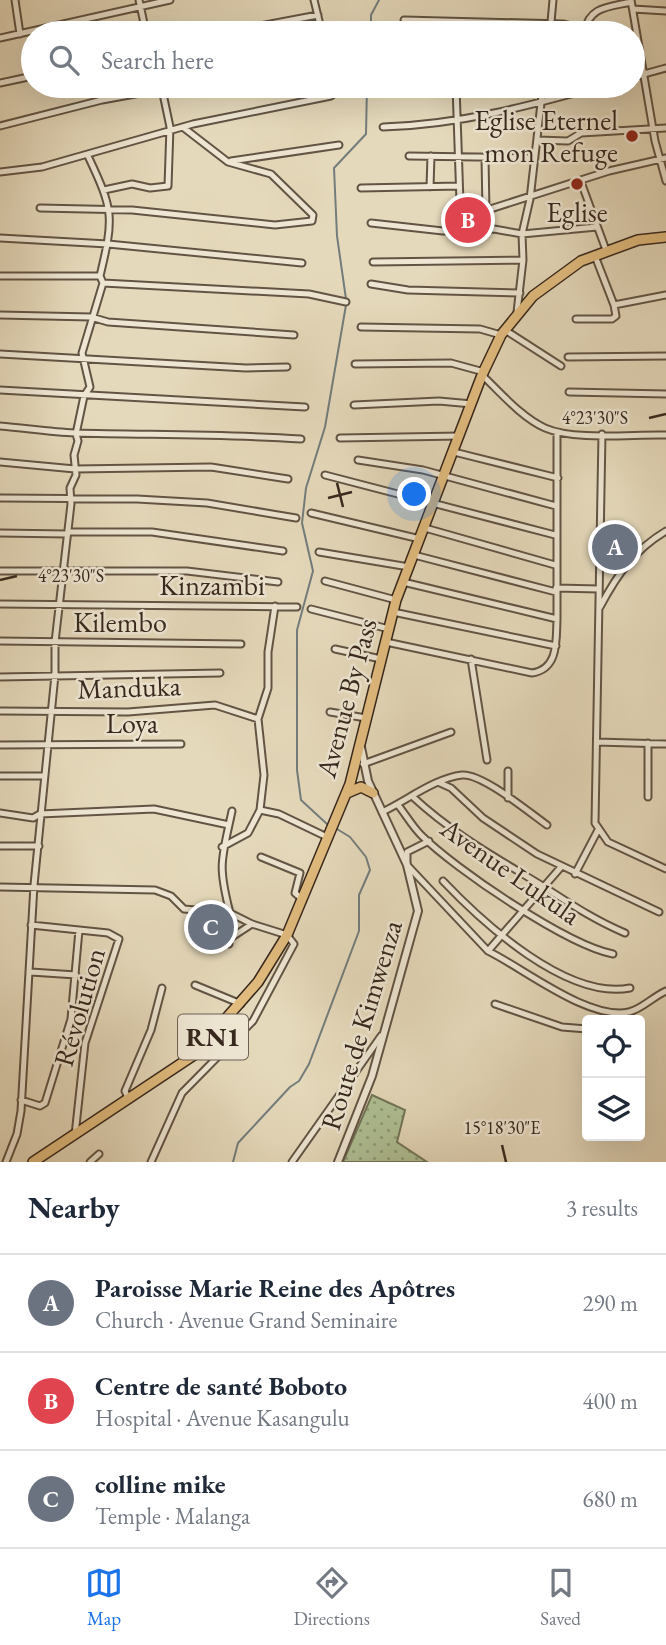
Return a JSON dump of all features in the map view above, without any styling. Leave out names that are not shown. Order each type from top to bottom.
[{"type":"highway","name":"Avenue By Pass","points":[[33,1162],[194,1055],[241,1004],[287,935],[344,797],[396,600],[483,373],[503,332],[533,296],[594,254],[666,237]]},
{"type":"highway","points":[[344,797],[356,787],[366,787],[373,793]]},
{"type":"street","points":[[0,38],[20,34],[15,0]]},
{"type":"street","points":[[72,21],[139,4],[170,0]]},
{"type":"street","points":[[314,0],[319,21]]},
{"type":"street","points":[[551,21],[553,0]]},
{"type":"street","points":[[588,21],[594,12],[632,4],[666,11]]},
{"type":"street","points":[[286,21],[318,15]]},
{"type":"street","points":[[404,20],[433,21]]},
{"type":"street","points":[[666,68],[645,73],[653,127],[663,158],[666,181]]},
{"type":"street","points":[[0,83],[21,79]]},
{"type":"street","points":[[0,126],[111,98]]},
{"type":"street","points":[[104,190],[132,184],[167,188],[170,132],[164,98]]},
{"type":"street","points":[[0,172],[42,167],[184,128],[322,98]]},
{"type":"street","points":[[457,98],[461,231]]},
{"type":"street","points":[[517,312],[523,260],[522,234],[530,199],[542,98]]},
{"type":"street","points":[[383,127],[458,121],[561,98]]},
{"type":"street","points":[[40,208],[146,211],[275,225],[312,221],[313,215],[271,174],[228,162],[184,128]]},
{"type":"street","points":[[537,140],[568,141],[581,133],[666,128]]},
{"type":"street","points":[[228,162],[339,145]]},
{"type":"street","points":[[6,1162],[17,1134],[21,1100],[31,972],[31,925],[55,642],[77,433],[84,396],[90,387],[83,357],[102,279],[111,211],[88,156]]},
{"type":"street","points":[[409,156],[535,158]]},
{"type":"street","points":[[430,187],[431,156]]},
{"type":"street","points":[[485,157],[486,212]]},
{"type":"street","points":[[459,219],[663,158]]},
{"type":"street","points":[[581,182],[606,250]]},
{"type":"street","points":[[361,188],[459,186]]},
{"type":"street","points":[[371,223],[461,231],[494,229],[522,234],[597,227]]},
{"type":"street","points":[[0,238],[108,244],[302,263]]},
{"type":"street","points":[[576,318],[612,319],[616,316],[594,254]]},
{"type":"street","points":[[373,262],[523,260]]},
{"type":"street","points":[[0,276],[102,279],[309,294],[346,302]]},
{"type":"street","points":[[371,284],[408,290],[520,293]]},
{"type":"street","points":[[614,305],[666,295]]},
{"type":"street","points":[[0,315],[91,317],[108,322],[294,335]]},
{"type":"street","points":[[361,327],[480,329],[503,332],[561,366]]},
{"type":"street","points":[[0,354],[246,368],[287,367]]},
{"type":"street","points":[[568,357],[666,356]]},
{"type":"street","points":[[355,365],[451,363],[483,373],[532,421],[557,432],[666,435]]},
{"type":"street","points":[[0,390],[306,407]]},
{"type":"street","points":[[569,392],[666,394]]},
{"type":"street","points":[[354,405],[439,401],[471,404]]},
{"type":"street","points":[[0,426],[77,433],[204,436],[232,434],[301,439]]},
{"type":"street","points":[[386,642],[532,673],[539,672],[551,662],[556,646],[557,619],[557,432]]},
{"type":"street","points":[[575,874],[597,830],[602,434]]},
{"type":"street","points":[[340,438],[460,436]]},
{"type":"street","points":[[454,452],[558,478]]},
{"type":"street","points":[[358,460],[444,476],[556,506]]},
{"type":"street","points":[[0,462],[75,469],[211,467],[288,479]]},
{"type":"street","points":[[325,475],[555,534]]},
{"type":"street","points":[[0,498],[137,499],[207,503],[296,518]]},
{"type":"street","points":[[311,513],[421,539]]},
{"type":"street","points":[[425,528],[555,565]]},
{"type":"street","points":[[599,610],[618,573],[650,540],[666,531]]},
{"type":"street","points":[[0,533],[152,532],[283,551]]},
{"type":"street","points":[[319,552],[410,567]]},
{"type":"street","points":[[415,555],[556,590],[599,589]]},
{"type":"street","points":[[0,571],[187,571],[278,582]]},
{"type":"street","points":[[325,581],[396,600]]},
{"type":"street","points":[[403,582],[557,619]]},
{"type":"street","name":"Kinzambi","points":[[0,604],[234,609],[298,607]]},
{"type":"street","points":[[222,847],[248,833],[260,810],[264,775],[258,719],[268,688],[268,652],[275,606]]},
{"type":"street","points":[[311,609],[389,629]]},
{"type":"street","points":[[393,612],[556,646]]},
{"type":"street","name":"Kilembo","points":[[0,640],[241,644]]},
{"type":"street","points":[[335,649],[381,659]]},
{"type":"street","points":[[471,659],[487,760]]},
{"type":"street","points":[[0,677],[220,673]]},
{"type":"street","name":"Manduka","points":[[0,712],[128,712],[215,705],[258,719]]},
{"type":"street","points":[[330,712],[366,718]]},
{"type":"street","points":[[363,764],[451,732]]},
{"type":"street","name":"Route de Kimwenza","points":[[338,1162],[363,1105],[416,926],[418,906],[407,865],[373,793],[363,764],[360,742]]},
{"type":"street","points":[[597,742],[666,744]]},
{"type":"street","points":[[648,743],[648,797]]},
{"type":"street","name":"Loya","points":[[0,745],[181,744]]},
{"type":"street","points":[[508,771],[508,798]]},
{"type":"street","points":[[382,812],[440,783],[466,775],[487,784],[547,825]]},
{"type":"street","points":[[0,776],[44,776]]},
{"type":"street","points":[[440,783],[451,788],[483,818],[561,867],[659,912]]},
{"type":"street","points":[[413,797],[452,832],[581,913],[625,933]]},
{"type":"street","name":"Avenue Lukula","points":[[398,805],[429,841],[523,908],[578,942],[613,954]]},
{"type":"street","points":[[0,813],[33,818],[40,814],[154,809],[229,825]]},
{"type":"street","points":[[260,810],[279,814],[327,837]]},
{"type":"street","points":[[230,913],[221,882],[222,847],[232,811]]},
{"type":"street","points":[[597,830],[608,842],[666,869]]},
{"type":"street","points":[[429,841],[407,852],[407,865],[488,951],[506,958],[557,995],[628,1013],[666,991]]},
{"type":"street","points":[[0,846],[39,846]]},
{"type":"street","points":[[261,857],[300,873],[295,893],[301,898]]},
{"type":"street","points":[[488,951],[561,867]]},
{"type":"street","points":[[443,881],[503,935],[554,970],[581,983],[613,992],[630,988]]},
{"type":"street","points":[[0,887],[155,890],[170,896],[180,907],[214,914],[230,913],[252,924],[287,935],[295,944],[271,993],[244,1033],[182,1093],[151,1162]]},
{"type":"street","points":[[229,944],[229,939],[252,924]]},
{"type":"street","name":"Révolution","points":[[31,925],[108,933],[117,936],[119,943],[85,1043],[75,1135]]},
{"type":"street","points":[[21,1100],[40,1106],[46,1103],[55,1064],[71,1019],[79,930]]},
{"type":"street","points":[[31,972],[76,975]]},
{"type":"street","points":[[195,985],[241,1004]]},
{"type":"street","points":[[129,1100],[125,1091],[151,1030],[162,988]]},
{"type":"street","points":[[495,1004],[562,1027],[582,1029]]},
{"type":"street","points":[[292,1162],[385,1031]]},
{"type":"street","points":[[90,1162],[99,1154]]},
{"type":"green space","points":[[372,1095],[405,1110],[397,1142],[427,1162],[343,1162]]},
{"type":"waterway","points":[[371,21],[371,15],[379,0]]},
{"type":"waterway","points":[[346,299],[337,236],[334,168],[366,134],[367,98]]},
{"type":"waterway","points":[[327,824],[301,800],[297,770],[297,630],[313,571],[302,523],[306,488],[325,427],[346,305]]},
{"type":"waterway","points":[[233,1162],[238,1143],[290,1087],[299,1081],[309,1064],[359,931],[359,895],[370,870],[366,857],[350,837],[337,829]]},
{"type":"place","name":"Eglise Eternel mon Refuge","points":[[632,136]]},
{"type":"place","name":"Eglise","points":[[577,184]]},
{"type":"place","name":"Centre de santé Boboto","points":[[468,220]]},
{"type":"place","name":"Paroisse Marie Reine des Apôtres","points":[[615,547]]},
{"type":"place","name":"colline mike","points":[[211,927]]}]
